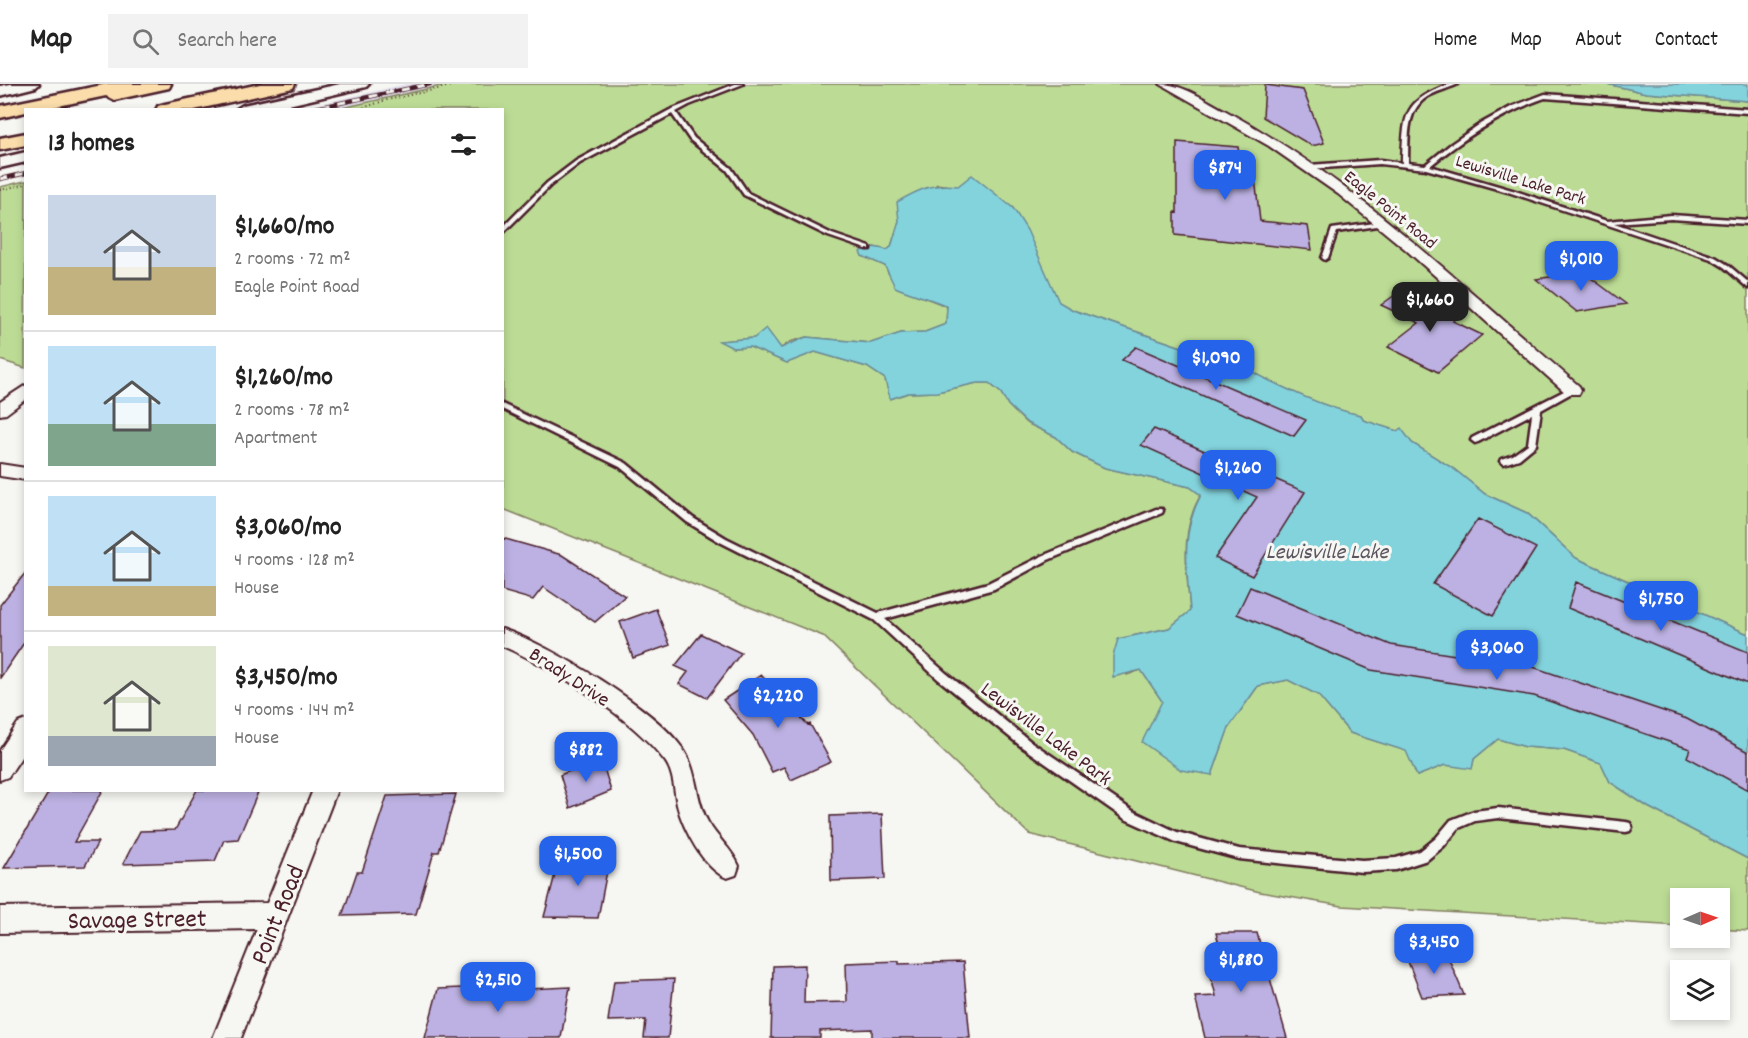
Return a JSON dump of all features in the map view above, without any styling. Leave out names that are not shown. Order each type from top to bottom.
[{"type":"highway","points":[[0,104],[95,84]]},
{"type":"highway","points":[[0,112],[134,84]]},
{"type":"highway","points":[[54,108],[162,84]]},
{"type":"highway","points":[[174,108],[285,84]]},
{"type":"highway","points":[[201,108],[257,90]]},
{"type":"highway","points":[[0,119],[24,114]]},
{"type":"highway","points":[[0,144],[24,139]]},
{"type":"main road","points":[[0,90],[31,84]]},
{"type":"main road","points":[[252,108],[361,84]]},
{"type":"main road","points":[[0,163],[24,157]]},
{"type":"street","name":"Eagle Point Road","points":[[1165,84],[1248,127],[1309,167],[1382,224],[1573,390]]},
{"type":"street","points":[[0,410],[24,392]]},
{"type":"street","points":[[0,470],[24,474]]},
{"type":"street","name":"Brady Drive","points":[[504,638],[526,647],[561,667],[625,711],[664,742],[677,758],[683,772],[693,818],[700,832],[727,866]]},
{"type":"street","points":[[0,770],[24,733]]},
{"type":"street","name":"Point Road","points":[[227,1038],[324,792]]},
{"type":"street","name":"Savage Street","points":[[0,920],[275,916]]},
{"type":"lane","points":[[504,230],[549,184],[578,162],[703,96],[740,84]]},
{"type":"lane","points":[[1405,164],[1407,118],[1410,109],[1425,95],[1455,84]]},
{"type":"lane","name":"Lewisville Lake Park","points":[[1426,167],[1456,142],[1479,128],[1545,96],[1748,111]]},
{"type":"lane","points":[[672,111],[692,139],[729,169],[746,194],[830,235],[868,248]]},
{"type":"lane","name":"Lewisville Lake Park","points":[[1309,167],[1373,162],[1426,167],[1510,191],[1713,258],[1726,266],[1748,286]]},
{"type":"lane","name":"Lewisville Lake Park","points":[[1606,222],[1671,217],[1748,222]]},
{"type":"lane","points":[[1325,258],[1334,230],[1382,224]]},
{"type":"lane","points":[[1475,440],[1573,390]]},
{"type":"lane","name":"Lewisville Lake Park","points":[[504,407],[623,465],[690,520],[723,540],[877,616],[942,676],[1026,744],[1128,814],[1176,837],[1239,854],[1362,866],[1396,864],[1423,856],[1440,842],[1455,824],[1474,816],[1498,813],[1626,827]]},
{"type":"lane","points":[[1503,461],[1516,457],[1532,445],[1537,409]]},
{"type":"lane","points":[[877,616],[991,586],[1045,558],[1159,511]]},
{"type":"path","points":[[362,108],[387,100],[460,84]]},
{"type":"path","points":[[0,190],[24,184]]},
{"type":"shaded area","points":[[406,84],[449,84],[338,108],[301,108]]},
{"type":"green space","points":[[449,84],[1607,84],[1646,93],[1748,101],[1748,634],[1576,558],[1527,513],[1485,494],[1454,469],[1412,443],[1401,429],[1397,431],[1363,420],[1361,415],[1304,397],[1249,370],[1073,310],[1058,302],[1013,208],[992,192],[937,184],[899,221],[891,247],[887,250],[874,247],[863,248],[862,256],[885,266],[890,276],[903,288],[947,307],[946,324],[925,332],[901,333],[871,343],[806,337],[790,342],[781,348],[754,338],[721,341],[733,348],[750,347],[787,363],[815,352],[867,367],[885,379],[890,399],[908,393],[937,392],[977,383],[989,383],[1001,393],[1008,405],[1026,423],[1056,437],[1072,452],[1105,468],[1190,487],[1201,495],[1194,508],[1187,537],[1186,566],[1190,611],[1169,628],[1118,639],[1127,675],[1141,670],[1212,775],[1229,727],[1258,686],[1288,680],[1318,695],[1350,733],[1407,751],[1417,776],[1445,765],[1472,768],[1474,759],[1498,739],[1526,747],[1564,750],[1601,763],[1610,782],[1648,807],[1748,859],[1748,931],[1730,930],[1730,888],[1670,888],[1670,925],[1342,906],[1260,892],[1029,834],[823,636],[504,509],[504,108],[342,108]]},
{"type":"green space","points":[[24,181],[24,368],[0,360],[0,187]]},
{"type":"water","points":[[1607,84],[1748,84],[1748,101],[1646,93]]},
{"type":"water","name":"Lewisville Lake","points":[[972,175],[1013,208],[1027,230],[1059,302],[1073,310],[1249,370],[1304,397],[1361,415],[1363,420],[1397,431],[1401,428],[1412,443],[1454,469],[1485,494],[1527,513],[1576,558],[1748,634],[1748,859],[1648,807],[1610,782],[1601,763],[1564,750],[1526,747],[1498,739],[1474,759],[1472,769],[1445,765],[1417,776],[1406,751],[1350,733],[1318,695],[1288,680],[1258,686],[1229,727],[1212,775],[1181,770],[1142,742],[1162,701],[1141,670],[1113,677],[1113,656],[1118,639],[1169,628],[1190,611],[1188,538],[1194,509],[1201,495],[1190,487],[1105,468],[1072,452],[1056,437],[1027,423],[1008,405],[1001,393],[989,383],[977,383],[937,392],[908,393],[890,399],[885,379],[867,367],[815,352],[787,363],[750,347],[733,348],[719,341],[754,338],[766,328],[781,348],[806,337],[871,343],[901,333],[925,332],[946,324],[947,306],[895,287],[885,266],[862,256],[860,252],[869,248],[887,250],[891,247],[899,221],[897,202],[926,188],[940,185],[958,186]]},
{"type":"building","points":[[1265,85],[1303,90],[1324,143],[1312,146],[1263,117]]},
{"type":"building","points":[[1177,142],[1238,147],[1242,176],[1255,178],[1260,221],[1308,226],[1312,250],[1175,235]]},
{"type":"building","points":[[1583,272],[1626,304],[1577,312],[1536,279]]},
{"type":"building","points":[[1399,292],[1457,318],[1453,321],[1482,335],[1438,372],[1388,347],[1419,323],[1381,305]]},
{"type":"building","points":[[1136,347],[1306,420],[1294,436],[1122,360]]},
{"type":"building","points":[[1154,429],[1269,479],[1270,477],[1305,492],[1252,576],[1215,558],[1257,497],[1141,445]]},
{"type":"building","points":[[1478,519],[1536,548],[1493,616],[1433,584]]},
{"type":"building","points":[[504,539],[562,555],[625,596],[595,622],[543,587],[533,600],[504,592]]},
{"type":"building","points":[[24,575],[24,643],[0,678],[0,605]]},
{"type":"building","points":[[1576,582],[1748,652],[1748,684],[1568,608]]},
{"type":"building","points":[[1250,587],[1391,645],[1533,667],[1687,719],[1748,752],[1748,790],[1687,757],[1690,749],[1534,696],[1371,670],[1237,614]]},
{"type":"building","points":[[656,609],[670,645],[633,658],[620,622]]},
{"type":"building","points":[[701,634],[741,653],[707,698],[679,684],[688,672],[675,666]]},
{"type":"building","points":[[761,675],[808,725],[810,724],[831,762],[791,780],[784,767],[772,772],[753,735],[723,700]]},
{"type":"building","points":[[601,758],[611,791],[570,808],[560,775]]},
{"type":"building","points":[[49,792],[102,792],[74,842],[98,842],[85,866],[4,868]]},
{"type":"building","points":[[196,792],[258,792],[238,839],[224,840],[215,861],[123,864],[140,831],[175,830]]},
{"type":"building","points":[[456,794],[439,852],[434,852],[416,914],[342,916],[357,872],[362,872],[387,796]]},
{"type":"building","points":[[882,814],[885,879],[831,881],[830,816]]},
{"type":"building","points":[[560,855],[610,855],[598,918],[544,917]]},
{"type":"building","points":[[1216,933],[1257,933],[1287,1038],[1205,1038],[1195,997],[1216,996],[1209,968],[1225,967]]},
{"type":"building","points":[[1446,952],[1464,995],[1422,997],[1405,954]]},
{"type":"building","points":[[899,961],[899,964],[963,962],[970,1038],[872,1038],[872,1029],[820,1031],[820,1038],[771,1038],[773,966],[805,965],[804,1003],[847,1002],[846,963]]},
{"type":"building","points":[[674,979],[668,1038],[644,1038],[646,1020],[608,1021],[614,981]]},
{"type":"building","points":[[508,986],[507,990],[570,987],[561,1038],[425,1038],[438,989]]},
{"type":"railway","points":[[316,108],[430,84]]},
{"type":"railway","points":[[0,179],[24,173]]}]
